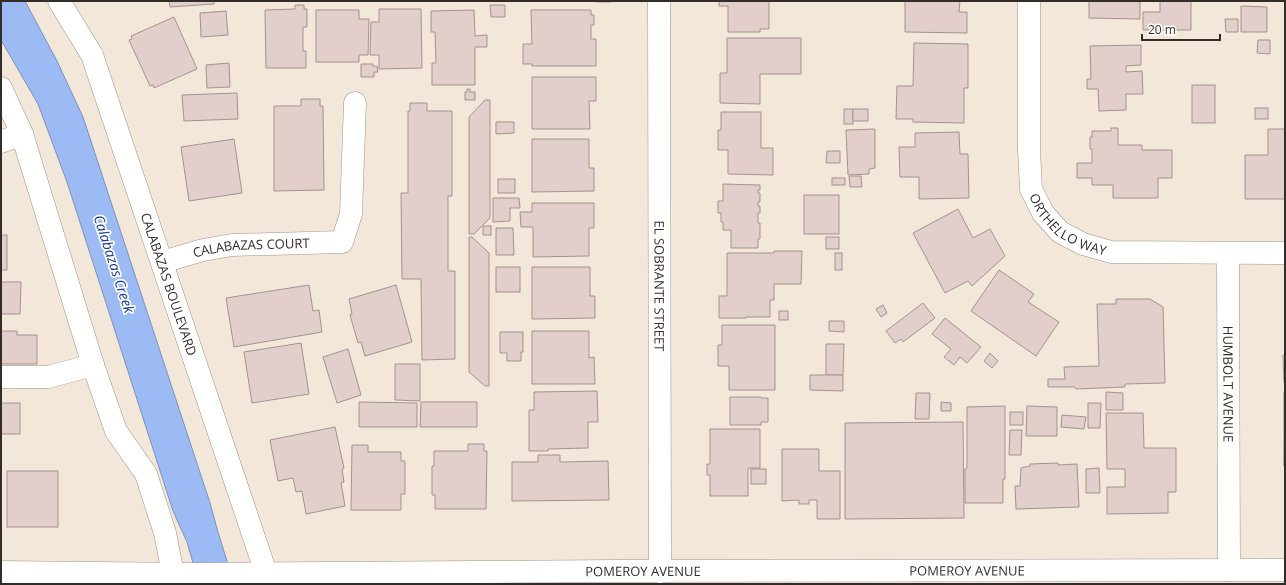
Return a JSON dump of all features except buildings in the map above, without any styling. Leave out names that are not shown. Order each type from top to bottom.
[{"type":"street","name":"CALABAZAS BOULEVARD","points":[[59,1],[92,56],[162,262],[261,573]]},
{"type":"street","name":"EL SOBRANTE STREET","points":[[659,1],[660,572]]},
{"type":"street","name":"ORTHELLO WAY","points":[[1029,1],[1029,150],[1031,189],[1043,213],[1060,232],[1083,244],[1111,252],[1228,254]]},
{"type":"street","points":[[1,88],[22,134],[93,365],[116,431],[146,474],[165,533],[182,574]]},
{"type":"street","name":"CALABAZAS COURT","points":[[162,262],[203,250],[232,245],[342,242],[351,214],[355,103]]},
{"type":"street","points":[[1,142],[22,134]]},
{"type":"street","points":[[1228,254],[1285,254]]},
{"type":"street","name":"HUMBOLT AVENUE","points":[[1228,254],[1229,570]]},
{"type":"street","points":[[1,377],[48,377],[93,365]]},
{"type":"street","name":"POMEROY AVENUE","points":[[1,572],[79,578],[261,573],[406,578],[501,578],[660,572],[715,578],[845,578],[1285,570]]},
{"type":"water","name":"Calabazas Creek","points":[[1,1],[25,1],[57,61],[83,117],[210,503],[234,584],[199,584],[187,542],[173,511],[67,182],[38,104],[1,40]]}]
